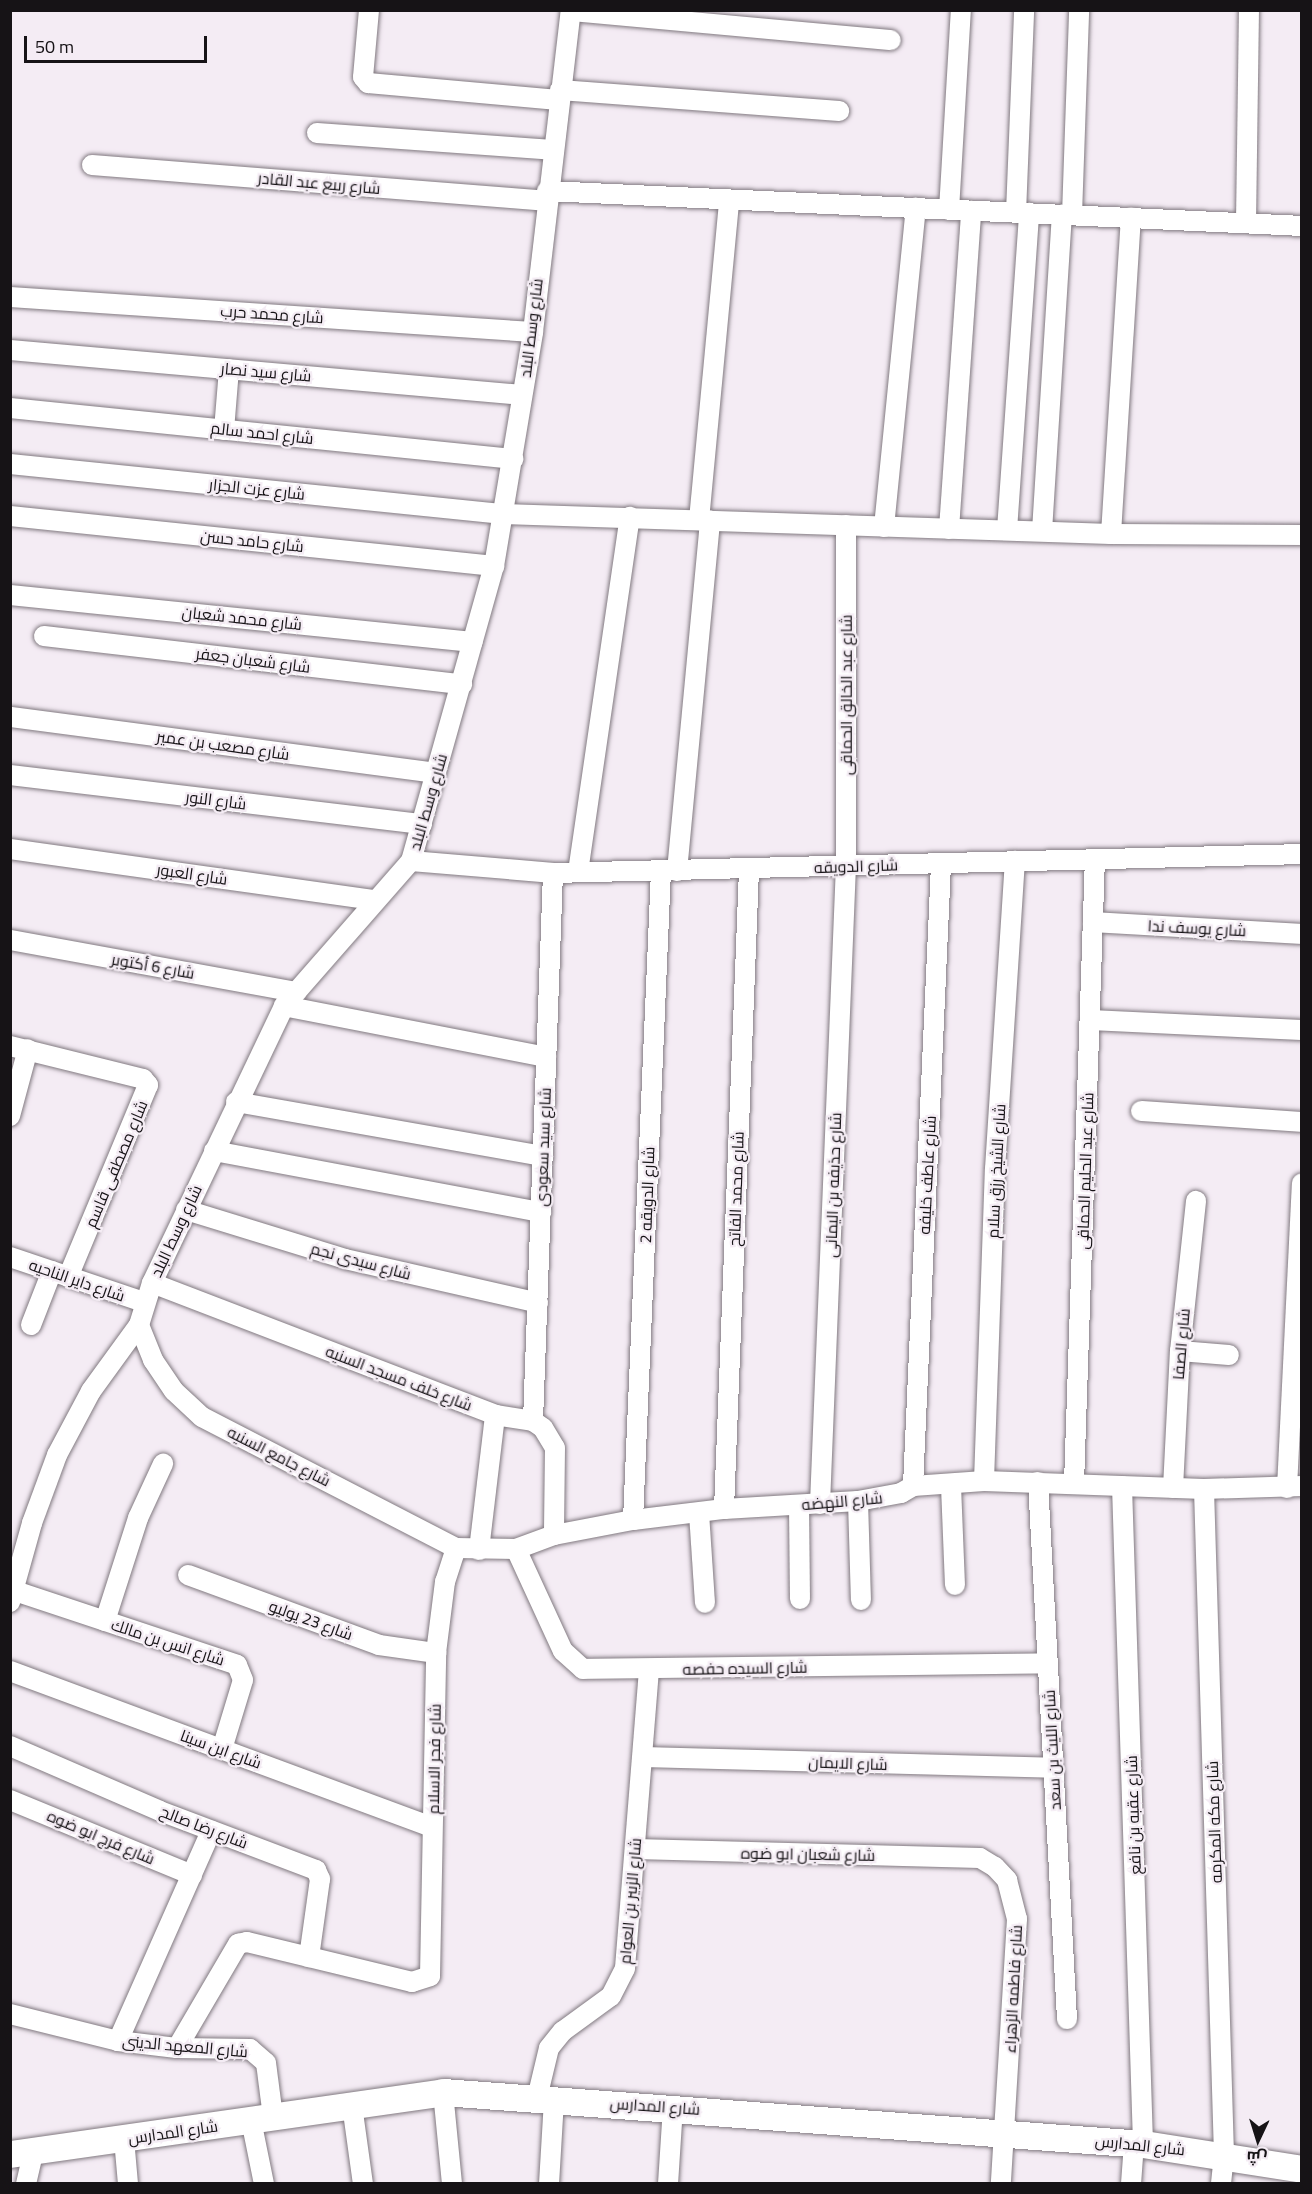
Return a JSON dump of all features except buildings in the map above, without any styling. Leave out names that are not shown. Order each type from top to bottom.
[{"type":"street","points":[[369,10],[363,77],[368,83],[839,111]]},
{"type":"street","points":[[949,210],[961,10]]},
{"type":"street","points":[[1007,530],[1023,213],[1024,10]]},
{"type":"street","points":[[1042,531],[1067,215],[1079,10]]},
{"type":"street","points":[[1246,223],[1249,10]]},
{"type":"street","points":[[571,11],[891,40]]},
{"type":"street","name":"شارع وسط البلد","points":[[13,1596],[32,1523],[57,1455],[91,1391],[139,1325],[144,1302],[152,1283],[236,1102],[290,999],[374,900],[411,861],[494,566],[533,332],[552,150],[571,11]]},
{"type":"street","points":[[317,134],[552,150]]},
{"type":"street","name":"شارع ربيع عبد القادر","points":[[92,165],[547,196],[729,200],[1302,226]]},
{"type":"street","name":"شارع الدويقه 2","points":[[633,1520],[669,871],[705,521],[729,200]]},
{"type":"street","points":[[884,526],[916,208]]},
{"type":"street","points":[[949,529],[972,211]]},
{"type":"street","points":[[1111,534],[1131,218]]},
{"type":"street","name":"شارع محمد حرب","points":[[10,297],[533,332]]},
{"type":"street","name":"شارع سيد نصار","points":[[10,350],[522,395]]},
{"type":"street","points":[[224,430],[229,369]]},
{"type":"street","name":"شارع احمد سالم","points":[[10,408],[513,459]]},
{"type":"street","name":"شارع عزت الجزار","points":[[10,464],[503,514],[1111,534],[1302,535]]},
{"type":"street","name":"شارع حامد حسن","points":[[10,516],[494,566]]},
{"type":"street","points":[[578,872],[630,517]]},
{"type":"street","name":"شارع عبد الخالق الحماقى","points":[[846,525],[846,866]]},
{"type":"street","name":"شارع محمد شعبان","points":[[10,594],[473,642]]},
{"type":"street","name":"شارع شعبان جعفر","points":[[44,636],[462,684]]},
{"type":"street","name":"شارع مصعب بن عمير","points":[[11,717],[436,773]]},
{"type":"street","name":"شارع النور","points":[[10,776],[422,824]]},
{"type":"street","name":"شارع العبور","points":[[10,849],[374,900]]},
{"type":"street","name":"شارع الدويقه","points":[[411,861],[553,873],[1302,854]]},
{"type":"street","name":"شارع عبد الحليم الحماقى","points":[[1074,1484],[1095,859]]},
{"type":"street","name":"شارع الشيخ رزق سلام","points":[[984,1481],[995,1169],[1015,861]]},
{"type":"street","name":"شارع عاطف خليفه","points":[[913,1486],[941,864]]},
{"type":"street","name":"شارع حذيفه بن اليمانى","points":[[820,1504],[846,866]]},
{"type":"street","name":"شارع محمد الفاتح","points":[[724,1509],[748,869]]},
{"type":"street","name":"شارع سيد سعودى","points":[[533,1421],[553,873]]},
{"type":"street","name":"شارع يوسف ندا","points":[[1093,922],[1302,934]]},
{"type":"street","name":"شارع 6 أكتوبر","points":[[10,940],[290,999],[546,1057]]},
{"type":"street","points":[[1090,1020],[1302,1030]]},
{"type":"street","points":[[10,1116],[19,1048]]},
{"type":"street","name":"شارع مصطفى قاسم","points":[[19,1048],[143,1079],[148,1086],[60,1274]]},
{"type":"street","points":[[236,1102],[543,1156]]},
{"type":"street","points":[[1141,1111],[1302,1122]]},
{"type":"street","points":[[214,1151],[541,1212]]},
{"type":"street","points":[[1294,1487],[1302,1183]]},
{"type":"street","name":"شارع الصفا","points":[[1173,1488],[1180,1351],[1196,1201]]},
{"type":"street","name":"شارع سيدى نجم","points":[[186,1210],[345,1259],[538,1303]]},
{"type":"street","name":"شارع داير الناحيه","points":[[10,1257],[144,1302]]},
{"type":"street","points":[[31,1324],[60,1274]]},
{"type":"street","name":"شارع خلف مسجد السنيه","points":[[152,1283],[495,1415],[533,1421]]},
{"type":"street","name":"شارع جامع السنيه","points":[[139,1325],[153,1360],[174,1391],[202,1417],[456,1548]]},
{"type":"street","points":[[1180,1351],[1229,1355]]},
{"type":"street","points":[[479,1550],[495,1415]]},
{"type":"street","points":[[533,1421],[551,1437],[555,1448],[554,1535]]},
{"type":"street","points":[[105,1621],[138,1518],[163,1464]]},
{"type":"street","name":"شارع النهضه","points":[[456,1548],[516,1549],[554,1535],[633,1520],[724,1509],[858,1502],[883,1498],[913,1486],[951,1486],[984,1481],[1204,1489],[1294,1487]]},
{"type":"street","name":"شارع الليث بن سعد","points":[[1038,1482],[1066,2019]]},
{"type":"street","points":[[951,1486],[954,1585]]},
{"type":"street","name":"شارع عقبه بن نافع","points":[[1122,1486],[1139,2143],[1131,2184]]},
{"type":"street","name":"شارع مكه المكرمه","points":[[1204,1489],[1224,2155],[1221,2184]]},
{"type":"street","points":[[858,1502],[861,1600]]},
{"type":"street","points":[[799,1505],[800,1599]]},
{"type":"street","points":[[699,1513],[705,1604]]},
{"type":"street","name":"شارع فجر الاسلام","points":[[309,1957],[412,1982],[426,1980],[432,1971],[432,1827],[436,1653],[445,1582],[456,1548]]},
{"type":"street","name":"شارع السيده حفصه","points":[[516,1549],[568,1659],[592,1671],[1047,1663]]},
{"type":"street","name":"شارع 23 يوليو","points":[[188,1575],[379,1645],[436,1653]]},
{"type":"street","name":"شارع انس بن مالك","points":[[13,1596],[105,1621],[240,1668],[243,1680],[222,1749]]},
{"type":"street","name":"شارع الزبير بن العوام","points":[[549,2184],[545,2099],[549,2048],[563,2031],[618,1986],[625,1968],[650,1670]]},
{"type":"street","name":"شارع ابن سينا","points":[[10,1671],[432,1827]]},
{"type":"street","name":"شارع رضا صالح","points":[[10,1746],[212,1831],[319,1873],[309,1957]]},
{"type":"street","name":"شارع الايمان","points":[[643,1757],[1053,1768]]},
{"type":"street","name":"شارع فرج ابو ضوه","points":[[10,1800],[192,1875]]},
{"type":"street","points":[[118,2041],[212,1831]]},
{"type":"street","name":"شارع شعبان ابو ضوه","points":[[635,1850],[980,1858]]},
{"type":"street","name":"شارع فاطمه الزهراء","points":[[980,1858],[1007,1880],[1017,1919],[1001,2184]]},
{"type":"street","points":[[177,2048],[237,1944],[247,1942],[309,1957]]},
{"type":"street","name":"شارع المعهد الدينى","points":[[10,2014],[118,2041],[177,2048],[250,2049],[260,2054],[266,2063],[262,2119]]},
{"type":"street","points":[[443,2092],[452,2184]]},
{"type":"street","name":"شارع المدارس","points":[[22,2153],[443,2092],[673,2107],[1139,2143],[1302,2169]]},
{"type":"street","points":[[352,2105],[363,2184]]},
{"type":"street","points":[[668,2184],[673,2107]]},
{"type":"street","points":[[262,2119],[264,2184]]},
{"type":"street","points":[[124,2139],[128,2184]]},
{"type":"street","points":[[22,2153],[26,2184]]}]
